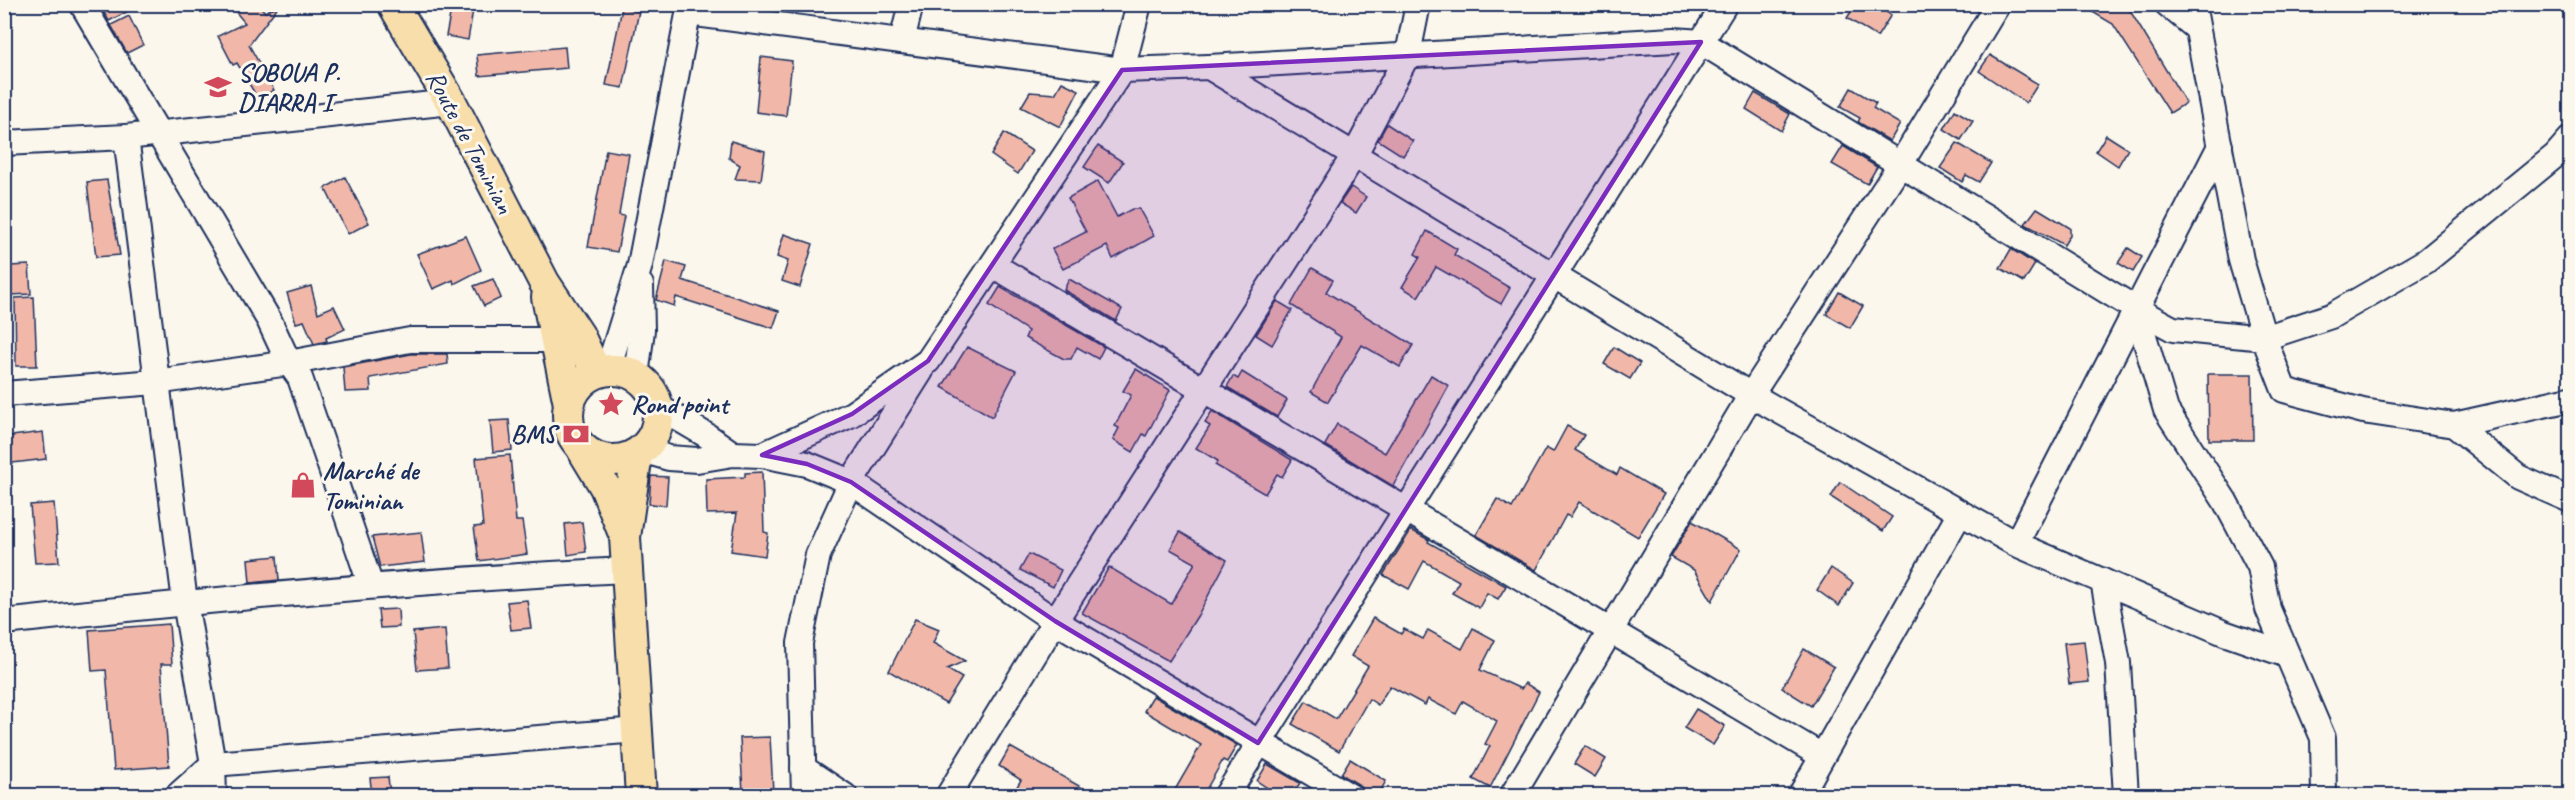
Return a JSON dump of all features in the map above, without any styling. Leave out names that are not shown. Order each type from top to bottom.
[{"type":"main road","name":"Route de Tominian","points":[[393,4],[451,102],[544,282]]},
{"type":"main road","points":[[544,282],[569,404]]},
{"type":"main road","points":[[544,282],[579,335],[614,373],[653,394],[657,406],[658,416],[654,435],[640,452],[627,459],[608,461],[582,448]]},
{"type":"main road","points":[[614,373],[578,386],[567,414],[570,432],[605,487],[625,537]]},
{"type":"main road","points":[[640,452],[625,537],[641,795]]},
{"type":"street","points":[[82,4],[269,320],[289,363],[300,378],[372,586]]},
{"type":"street","points":[[902,41],[911,4]]},
{"type":"street","points":[[804,795],[800,644],[818,555],[851,482],[928,361],[1122,70],[1139,4]]},
{"type":"street","points":[[948,795],[1055,621],[1355,154],[1408,54],[1418,4]]},
{"type":"street","points":[[1226,795],[1555,277],[1725,4]]},
{"type":"street","points":[[1512,795],[1751,395],[1900,165],[1998,4]]},
{"type":"street","points":[[2167,4],[2194,16],[2241,260],[2264,338],[2284,390],[2363,411],[2454,425],[2571,399]]},
{"type":"street","points":[[614,373],[640,265],[689,9],[902,41],[1122,70],[1674,40],[1701,42],[2136,309],[2173,328],[2264,338],[2331,316],[2426,261],[2556,154],[2571,139]]},
{"type":"street","points":[[1209,67],[1751,395],[2016,544],[2224,633],[2287,655]]},
{"type":"street","points":[[4,143],[126,137],[451,102]]},
{"type":"street","points":[[126,137],[185,602],[213,764],[214,795]]},
{"type":"street","points":[[2016,544],[2220,146]]},
{"type":"street","points":[[993,265],[1822,756]]},
{"type":"street","points":[[2136,309],[2166,410],[2225,501],[2260,567],[2268,609],[2323,738],[2324,795]]},
{"type":"street","points":[[4,394],[156,382],[289,363],[410,340],[556,339]]},
{"type":"street","points":[[762,454],[852,414],[928,361]]},
{"type":"street","points":[[657,406],[699,430],[733,454]]},
{"type":"street","points":[[2454,425],[2518,477],[2571,500]]},
{"type":"street","points":[[640,452],[669,458],[697,460],[733,454],[762,454],[807,464],[851,482],[1055,621],[1258,743],[1350,795]]},
{"type":"street","points":[[1800,795],[1960,513]]},
{"type":"street","points":[[4,622],[185,602],[372,586],[627,570]]},
{"type":"street","points":[[2103,581],[2118,663],[2126,795]]},
{"type":"street","points":[[177,795],[213,764],[638,730]]},
{"type":"street","points":[[803,768],[845,795]]},
{"type":"highlighted area","points":[[1701,42],[1258,743],[1055,621],[851,482],[807,464],[762,455],[852,414],[928,361],[1122,70]]},
{"type":"building","points":[[99,4],[142,4],[109,21]]},
{"type":"building","points":[[229,4],[258,4],[265,12],[279,5],[249,45],[274,90],[258,99],[237,63],[233,65],[218,36],[245,23]]},
{"type":"building","points":[[452,4],[474,4],[468,40],[446,36]]},
{"type":"building","points":[[1856,4],[1874,4],[1891,15],[1877,37],[1847,18]]},
{"type":"building","points":[[2079,4],[2126,4],[2186,103],[2170,113],[2113,24]]},
{"type":"building","points":[[622,8],[639,11],[623,88],[606,85]]},
{"type":"building","points":[[129,16],[143,45],[127,53],[111,25]]},
{"type":"building","points":[[565,47],[567,68],[479,76],[477,55]]},
{"type":"building","points":[[1990,55],[2038,84],[2026,103],[1979,71]]},
{"type":"building","points":[[761,57],[792,61],[786,116],[756,112]]},
{"type":"building","points":[[1062,82],[1079,90],[1060,127],[1021,107],[1030,92],[1055,94]]},
{"type":"building","points":[[1851,88],[1876,103],[1873,108],[1900,124],[1890,141],[1858,122],[1860,118],[1840,107]]},
{"type":"building","points":[[1755,93],[1790,114],[1781,131],[1746,109]]},
{"type":"building","points":[[1955,110],[1973,121],[1961,140],[1944,129]]},
{"type":"building","points":[[1387,124],[1413,141],[1403,156],[1378,140]]},
{"type":"building","points":[[1004,133],[1032,151],[1018,174],[991,155]]},
{"type":"building","points":[[2106,135],[2128,149],[2118,166],[2096,151]]},
{"type":"building","points":[[731,141],[765,151],[761,180],[735,179],[740,165],[729,158]]},
{"type":"building","points":[[1957,143],[1991,163],[1979,182],[1966,175],[1962,182],[1940,168]]},
{"type":"building","points":[[1098,146],[1123,162],[1109,183],[1084,167]]},
{"type":"building","points":[[1843,146],[1877,167],[1867,184],[1832,164]]},
{"type":"building","points":[[606,150],[629,154],[619,215],[624,216],[617,252],[588,247]]},
{"type":"building","points":[[345,177],[369,223],[348,234],[325,188]]},
{"type":"building","points":[[107,180],[120,255],[96,257],[87,182]]},
{"type":"building","points":[[1098,181],[1117,217],[1132,209],[1139,209],[1154,236],[1113,259],[1107,246],[1063,269],[1052,249],[1086,232],[1068,198]]},
{"type":"building","points":[[1351,187],[1366,197],[1356,213],[1340,203]]},
{"type":"building","points":[[2037,208],[2070,228],[2070,235],[2064,245],[2025,224]]},
{"type":"building","points":[[1427,231],[1457,249],[1454,255],[1510,288],[1501,304],[1436,267],[1418,297],[1402,287],[1420,257],[1415,254]]},
{"type":"building","points":[[784,234],[813,244],[800,287],[782,281],[788,261],[777,257]]},
{"type":"building","points":[[466,236],[481,270],[454,284],[453,280],[433,289],[417,254]]},
{"type":"building","points":[[2128,248],[2142,257],[2133,272],[2118,263]]},
{"type":"building","points":[[2011,249],[2035,264],[2024,282],[2000,268]]},
{"type":"building","points":[[666,261],[686,267],[682,280],[779,311],[773,328],[676,297],[674,306],[656,300]]},
{"type":"building","points":[[29,265],[31,294],[10,295],[9,266]]},
{"type":"building","points":[[1312,268],[1333,280],[1326,292],[1413,345],[1400,367],[1362,345],[1328,402],[1311,392],[1341,337],[1291,305]]},
{"type":"building","points":[[493,279],[501,298],[484,306],[474,286]]},
{"type":"building","points":[[1069,279],[1122,309],[1116,321],[1064,290]]},
{"type":"building","points":[[311,286],[318,313],[334,306],[345,329],[326,338],[327,341],[314,344],[304,321],[296,323],[287,293]]},
{"type":"building","points":[[1000,287],[1104,347],[1098,359],[1077,347],[1071,359],[1064,359],[1025,338],[1028,331],[989,305]]},
{"type":"building","points":[[1839,292],[1863,306],[1850,328],[1826,314]]},
{"type":"building","points":[[34,297],[37,366],[16,366],[15,298]]},
{"type":"building","points":[[1277,301],[1292,310],[1272,345],[1256,335]]},
{"type":"building","points":[[967,347],[1016,371],[992,417],[942,387]]},
{"type":"building","points":[[1614,347],[1640,363],[1630,379],[1604,364]]},
{"type":"building","points":[[411,354],[447,354],[448,364],[370,378],[371,391],[345,392],[343,367]]},
{"type":"building","points":[[1136,369],[1170,390],[1146,436],[1143,434],[1133,452],[1113,440],[1119,428],[1115,426],[1131,395],[1123,391]]},
{"type":"building","points":[[1242,372],[1287,400],[1277,417],[1227,387],[1233,376],[1238,379]]},
{"type":"building","points":[[2208,374],[2252,374],[2253,440],[2209,440]]},
{"type":"building","points":[[1431,375],[1449,386],[1393,486],[1325,445],[1337,424],[1385,453]]},
{"type":"building","points":[[1212,411],[1292,460],[1282,477],[1277,474],[1265,494],[1215,465],[1218,461],[1196,448],[1210,426],[1205,423]]},
{"type":"building","points":[[509,420],[512,450],[493,452],[490,421]]},
{"type":"building","points":[[1567,426],[1584,435],[1575,450],[1617,475],[1620,468],[1664,494],[1638,537],[1579,502],[1570,517],[1566,515],[1536,570],[1476,535],[1497,499],[1512,508],[1546,448],[1553,452]]},
{"type":"building","points":[[43,432],[46,459],[4,464],[4,437]]},
{"type":"building","points":[[510,455],[516,521],[522,521],[527,554],[479,561],[474,527],[483,526],[476,458]]},
{"type":"building","points":[[762,472],[764,532],[768,533],[765,556],[731,551],[737,513],[707,514],[706,479],[745,477],[745,473]]},
{"type":"building","points":[[651,476],[668,477],[666,505],[649,504]]},
{"type":"building","points":[[1840,482],[1892,517],[1883,531],[1831,497]]},
{"type":"building","points":[[54,503],[59,562],[35,563],[30,505]]},
{"type":"building","points":[[1692,521],[1741,549],[1712,601],[1694,570],[1671,557]]},
{"type":"building","points":[[582,522],[586,552],[568,555],[565,524]]},
{"type":"building","points":[[1411,530],[1506,586],[1498,599],[1487,593],[1479,608],[1452,593],[1459,581],[1424,561],[1409,589],[1383,575]]},
{"type":"building","points":[[421,532],[425,562],[380,567],[372,537]]},
{"type":"building","points":[[1180,532],[1227,560],[1198,615],[1169,661],[1082,613],[1109,567],[1171,604],[1195,563],[1170,549]]},
{"type":"building","points":[[1029,554],[1061,570],[1053,587],[1020,570]]},
{"type":"building","points":[[277,556],[279,580],[250,583],[248,559]]},
{"type":"building","points":[[1831,568],[1853,583],[1839,606],[1817,590]]},
{"type":"building","points":[[527,600],[531,628],[511,630],[507,602]]},
{"type":"building","points":[[398,609],[399,627],[380,628],[378,610]]},
{"type":"building","points":[[1373,618],[1401,634],[1404,629],[1423,639],[1428,630],[1462,649],[1473,628],[1495,640],[1480,670],[1521,689],[1525,683],[1539,692],[1490,788],[1473,779],[1490,746],[1485,744],[1497,721],[1463,701],[1456,714],[1428,699],[1425,705],[1390,686],[1378,705],[1369,699],[1339,751],[1292,724],[1306,701],[1336,719],[1368,666],[1351,656]]},
{"type":"building","points":[[915,619],[939,629],[933,643],[965,661],[947,669],[962,678],[946,704],[889,671]]},
{"type":"building","points":[[169,624],[172,664],[161,664],[169,766],[114,770],[106,670],[92,671],[89,630]]},
{"type":"building","points":[[445,629],[448,668],[417,670],[413,632]]},
{"type":"building","points":[[2084,641],[2089,682],[2069,684],[2064,643]]},
{"type":"building","points":[[1804,649],[1834,667],[1811,706],[1782,688]]},
{"type":"building","points":[[1153,696],[1237,745],[1227,762],[1223,760],[1203,795],[1172,795],[1201,745],[1144,711]]},
{"type":"building","points":[[1696,709],[1725,726],[1713,745],[1684,728]]},
{"type":"building","points":[[770,737],[773,792],[743,793],[740,738]]},
{"type":"building","points":[[1585,746],[1606,759],[1595,777],[1574,764]]},
{"type":"building","points":[[1010,747],[1095,795],[1012,795],[1021,780],[999,766]]},
{"type":"building","points":[[1350,759],[1386,781],[1378,795],[1366,795],[1358,784],[1341,774]]},
{"type":"building","points":[[1267,764],[1300,783],[1292,795],[1278,795],[1257,781]]},
{"type":"building","points":[[388,777],[390,795],[372,795],[370,778]]},
{"type":"place","name":"SOBOUA P. DIARRA I","points":[[218,87]]},
{"type":"place","name":"Rond point","points":[[611,404]]},
{"type":"place","name":"BMS","points":[[576,434]]},
{"type":"place","name":"Marché de Tominian","points":[[303,485]]}]
